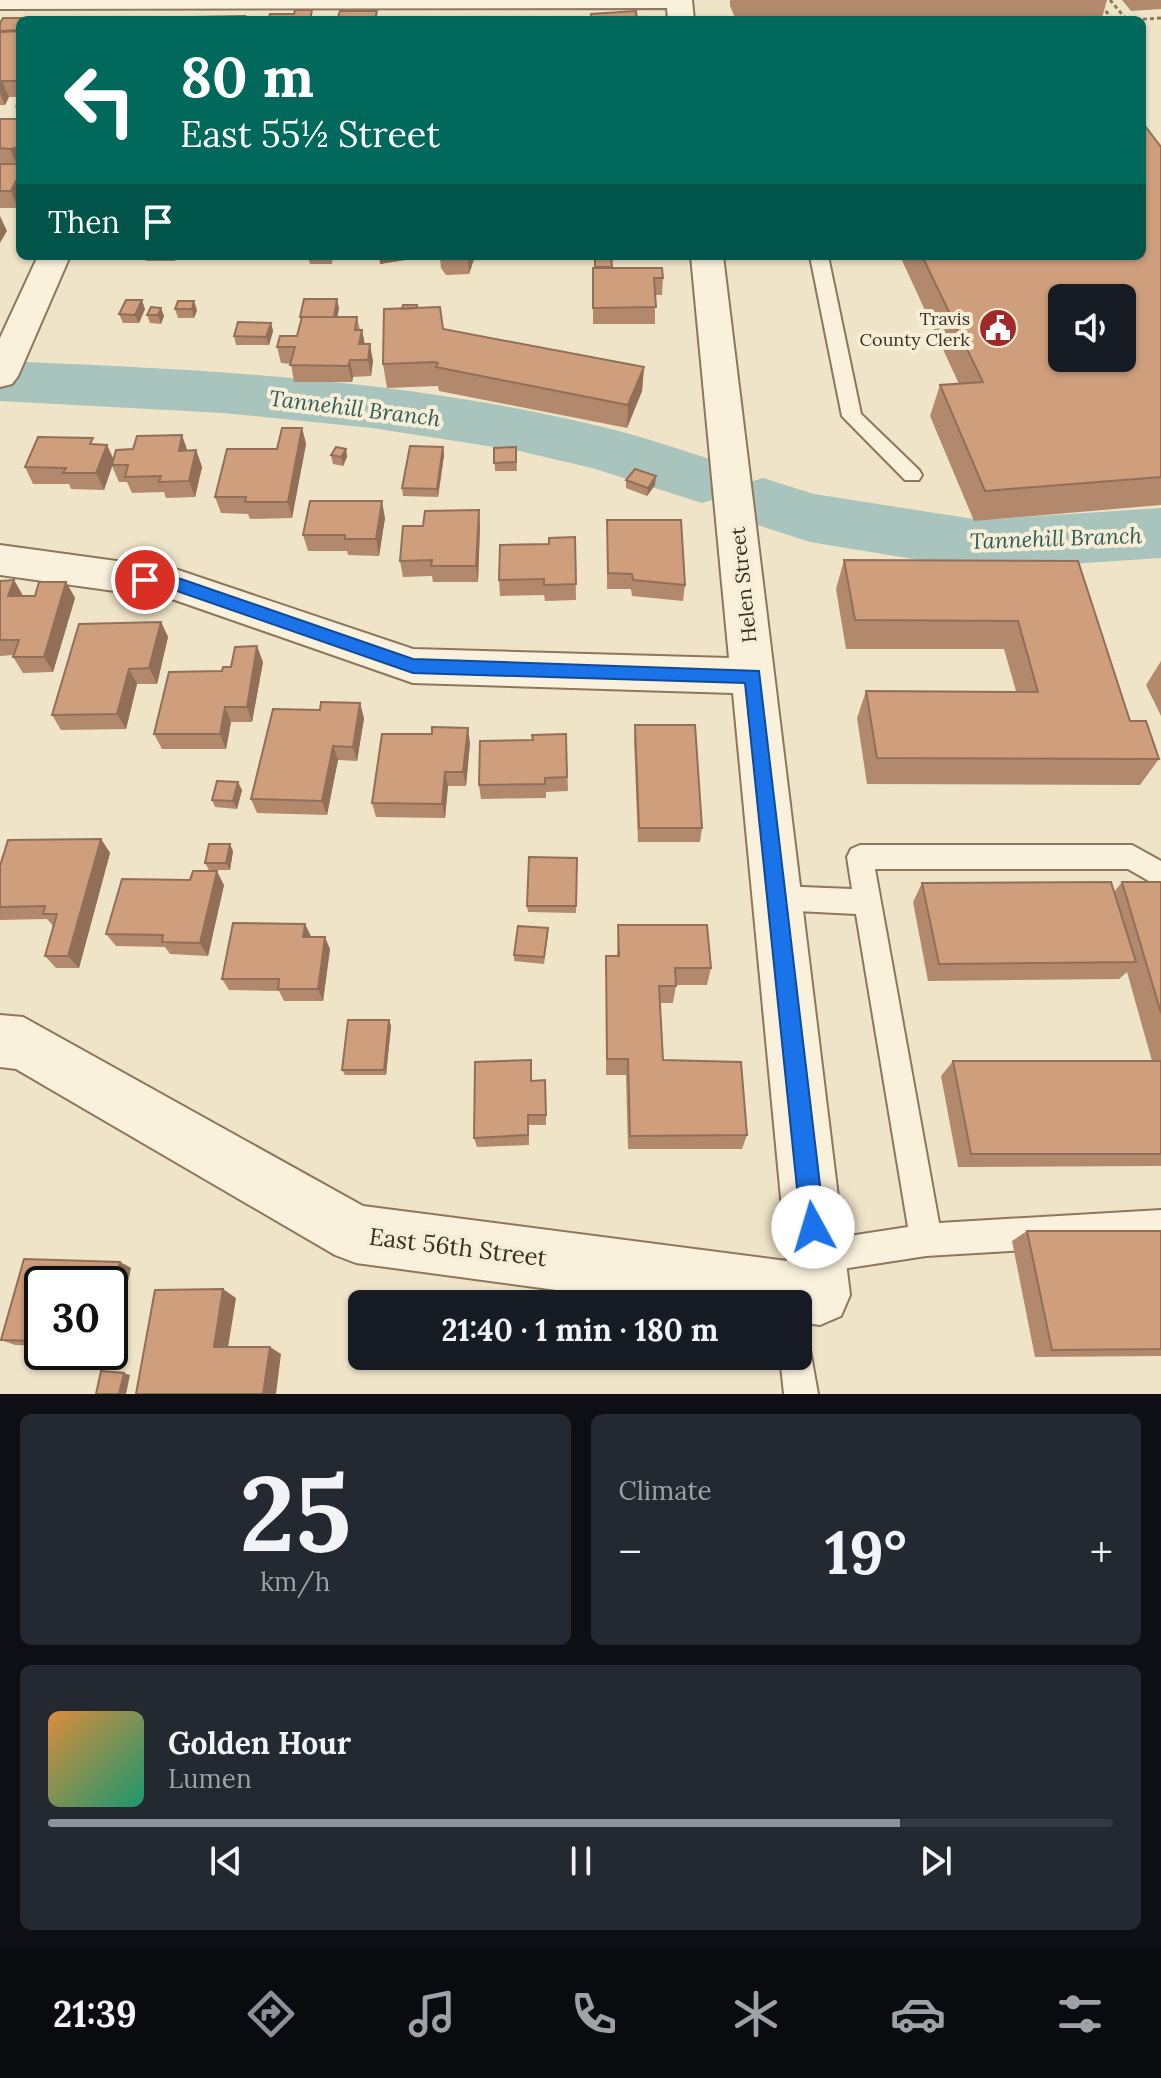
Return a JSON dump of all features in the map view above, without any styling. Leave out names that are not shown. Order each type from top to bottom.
[{"type":"street","points":[[0,1],[679,0]]},
{"type":"street","points":[[4,368],[16,303],[51,260]]},
{"type":"street","name":"Helen Street","points":[[707,260],[777,898],[805,1287]]},
{"type":"street","points":[[0,560],[175,584],[413,666],[753,676]]},
{"type":"street","name":"East 56th Street","points":[[0,1041],[23,1043],[356,1234],[805,1287]]},
{"type":"lane","points":[[820,260],[852,416],[912,475]]},
{"type":"lane","points":[[926,1240],[860,857],[1132,857],[1161,876]]},
{"type":"lane","points":[[777,898],[867,902]]},
{"type":"lane","points":[[805,1287],[926,1240],[1161,1226]]},
{"type":"lane","points":[[798,1370],[801,1394]]},
{"type":"path","points":[[1097,0],[1110,16]]},
{"type":"path","points":[[1110,0],[1124,16]]},
{"type":"building","points":[[295,10],[312,10],[311,16],[269,16],[270,14],[294,14]]},
{"type":"building","points":[[340,11],[377,11],[376,16],[338,16]]},
{"type":"building","points":[[636,11],[637,16],[591,16]]},
{"type":"building","points":[[3,18],[16,18],[16,30],[0,31]]},
{"type":"building","points":[[16,31],[16,81],[2,81],[0,85],[0,32]]},
{"type":"building","points":[[0,119],[16,119],[16,148],[0,148]]},
{"type":"building","name":"Travis County Clerk","points":[[1146,127],[1161,147],[1161,477],[985,491],[940,385],[983,382],[924,260],[1146,260]]},
{"type":"building","points":[[0,164],[16,164],[16,181],[11,191],[0,191]]},
{"type":"building","points":[[595,260],[611,260],[612,267],[595,267]]},
{"type":"building","points":[[593,268],[662,268],[663,278],[654,278],[656,307],[593,308]]},
{"type":"building","points":[[304,299],[337,299],[334,317],[300,317]]},
{"type":"building","points":[[126,300],[142,300],[135,315],[119,314]]},
{"type":"building","points":[[178,301],[194,301],[192,309],[175,309]]},
{"type":"building","points":[[403,305],[417,305],[417,308],[402,309]]},
{"type":"building","points":[[151,307],[161,308],[158,315],[147,315]]},
{"type":"building","points":[[440,307],[443,329],[644,367],[628,405],[436,367],[438,363],[434,362],[383,364],[384,309]]},
{"type":"building","points":[[302,317],[357,317],[355,330],[362,330],[359,344],[370,344],[368,360],[350,360],[348,366],[290,365],[295,347],[277,347],[280,336],[297,336]]},
{"type":"building","points":[[238,322],[271,323],[266,337],[234,336]]},
{"type":"building","points":[[282,428],[302,428],[288,502],[245,502],[246,497],[215,497],[227,449],[277,449]]},
{"type":"building","points":[[182,435],[179,451],[196,450],[189,481],[159,482],[161,476],[125,477],[128,465],[112,465],[116,450],[133,449],[137,436]]},
{"type":"building","points":[[38,437],[93,438],[90,444],[107,445],[96,473],[63,473],[66,468],[25,467]]},
{"type":"building","points":[[410,446],[443,447],[437,489],[402,488]]},
{"type":"building","points":[[336,447],[346,449],[341,457],[331,455]]},
{"type":"building","points":[[516,447],[516,462],[494,463],[494,448]]},
{"type":"building","points":[[635,469],[656,476],[648,488],[626,480]]},
{"type":"building","points":[[310,501],[382,501],[376,539],[303,535]]},
{"type":"building","points":[[479,510],[476,566],[431,566],[432,560],[400,561],[403,526],[423,526],[425,511]]},
{"type":"building","points":[[607,520],[681,520],[685,585],[633,580],[632,574],[608,573]]},
{"type":"building","points":[[575,537],[576,584],[544,585],[544,579],[499,580],[500,545],[549,544],[549,538]]},
{"type":"building","points":[[844,560],[1078,561],[1130,721],[1146,721],[1159,759],[877,758],[866,691],[1038,692],[1018,621],[855,620]]},
{"type":"building","points":[[14,580],[8,596],[35,596],[39,582],[66,582],[44,657],[13,657],[19,640],[0,640],[0,581]]},
{"type":"building","points":[[161,622],[149,668],[129,669],[117,714],[52,715],[79,624]]},
{"type":"building","points":[[257,646],[247,707],[225,707],[220,734],[154,734],[169,672],[222,671],[223,667],[231,667],[235,647]]},
{"type":"building","points":[[321,702],[360,703],[353,747],[333,746],[322,801],[251,799],[273,709],[320,710]]},
{"type":"building","points":[[635,725],[695,725],[702,828],[639,828]]},
{"type":"building","points":[[432,727],[468,728],[463,772],[445,772],[442,804],[372,803],[382,734],[432,734]]},
{"type":"building","points":[[566,734],[567,777],[545,778],[545,784],[479,785],[480,741],[533,740],[532,735]]},
{"type":"building","points":[[217,781],[238,782],[233,801],[212,800]]},
{"type":"building","points":[[101,839],[68,956],[45,956],[57,914],[43,914],[45,906],[0,907],[0,866],[8,840]]},
{"type":"building","points":[[209,844],[230,844],[226,863],[205,863]]},
{"type":"building","points":[[529,857],[577,858],[576,906],[527,906]]},
{"type":"building","points":[[193,871],[217,871],[200,943],[162,942],[163,935],[106,934],[122,879],[190,880]]},
{"type":"building","points":[[1111,882],[1136,962],[939,964],[922,883]]},
{"type":"building","points":[[1122,882],[1161,882],[1161,1013]]},
{"type":"building","points":[[233,923],[305,924],[303,937],[325,937],[318,989],[278,989],[279,979],[222,979]]},
{"type":"building","points":[[618,925],[707,925],[711,968],[675,968],[676,986],[659,986],[663,1060],[741,1062],[747,1135],[630,1136],[628,1059],[607,1059],[606,956],[619,956]]},
{"type":"building","points":[[518,926],[548,928],[544,957],[514,955]]},
{"type":"building","points":[[348,1020],[389,1020],[384,1070],[342,1070]]},
{"type":"building","points":[[531,1060],[531,1081],[545,1080],[546,1115],[528,1115],[528,1135],[474,1138],[475,1062]]},
{"type":"building","points":[[953,1061],[1161,1061],[1161,1154],[971,1154]]},
{"type":"building","points":[[1027,1231],[1161,1231],[1161,1349],[1052,1350]]},
{"type":"building","points":[[24,1259],[120,1262],[119,1266],[24,1266],[24,1341],[1,1340]]},
{"type":"building","points":[[223,1289],[214,1347],[270,1347],[263,1394],[136,1394],[155,1290]]},
{"type":"building","points":[[101,1371],[124,1373],[119,1394],[96,1394]]},
{"type":"waterway","name":"Tannehill Branch","points":[[0,381],[298,399],[446,417],[606,449],[702,480]]},
{"type":"waterway","name":"Tannehill Branch","points":[[763,502],[810,518],[980,545],[1161,533]]},
{"type":"place","name":"Travis County Clerk","points":[[998,328]]},
{"type":"route","points":[[145,580],[175,584],[413,666],[753,676],[813,1227]]}]
